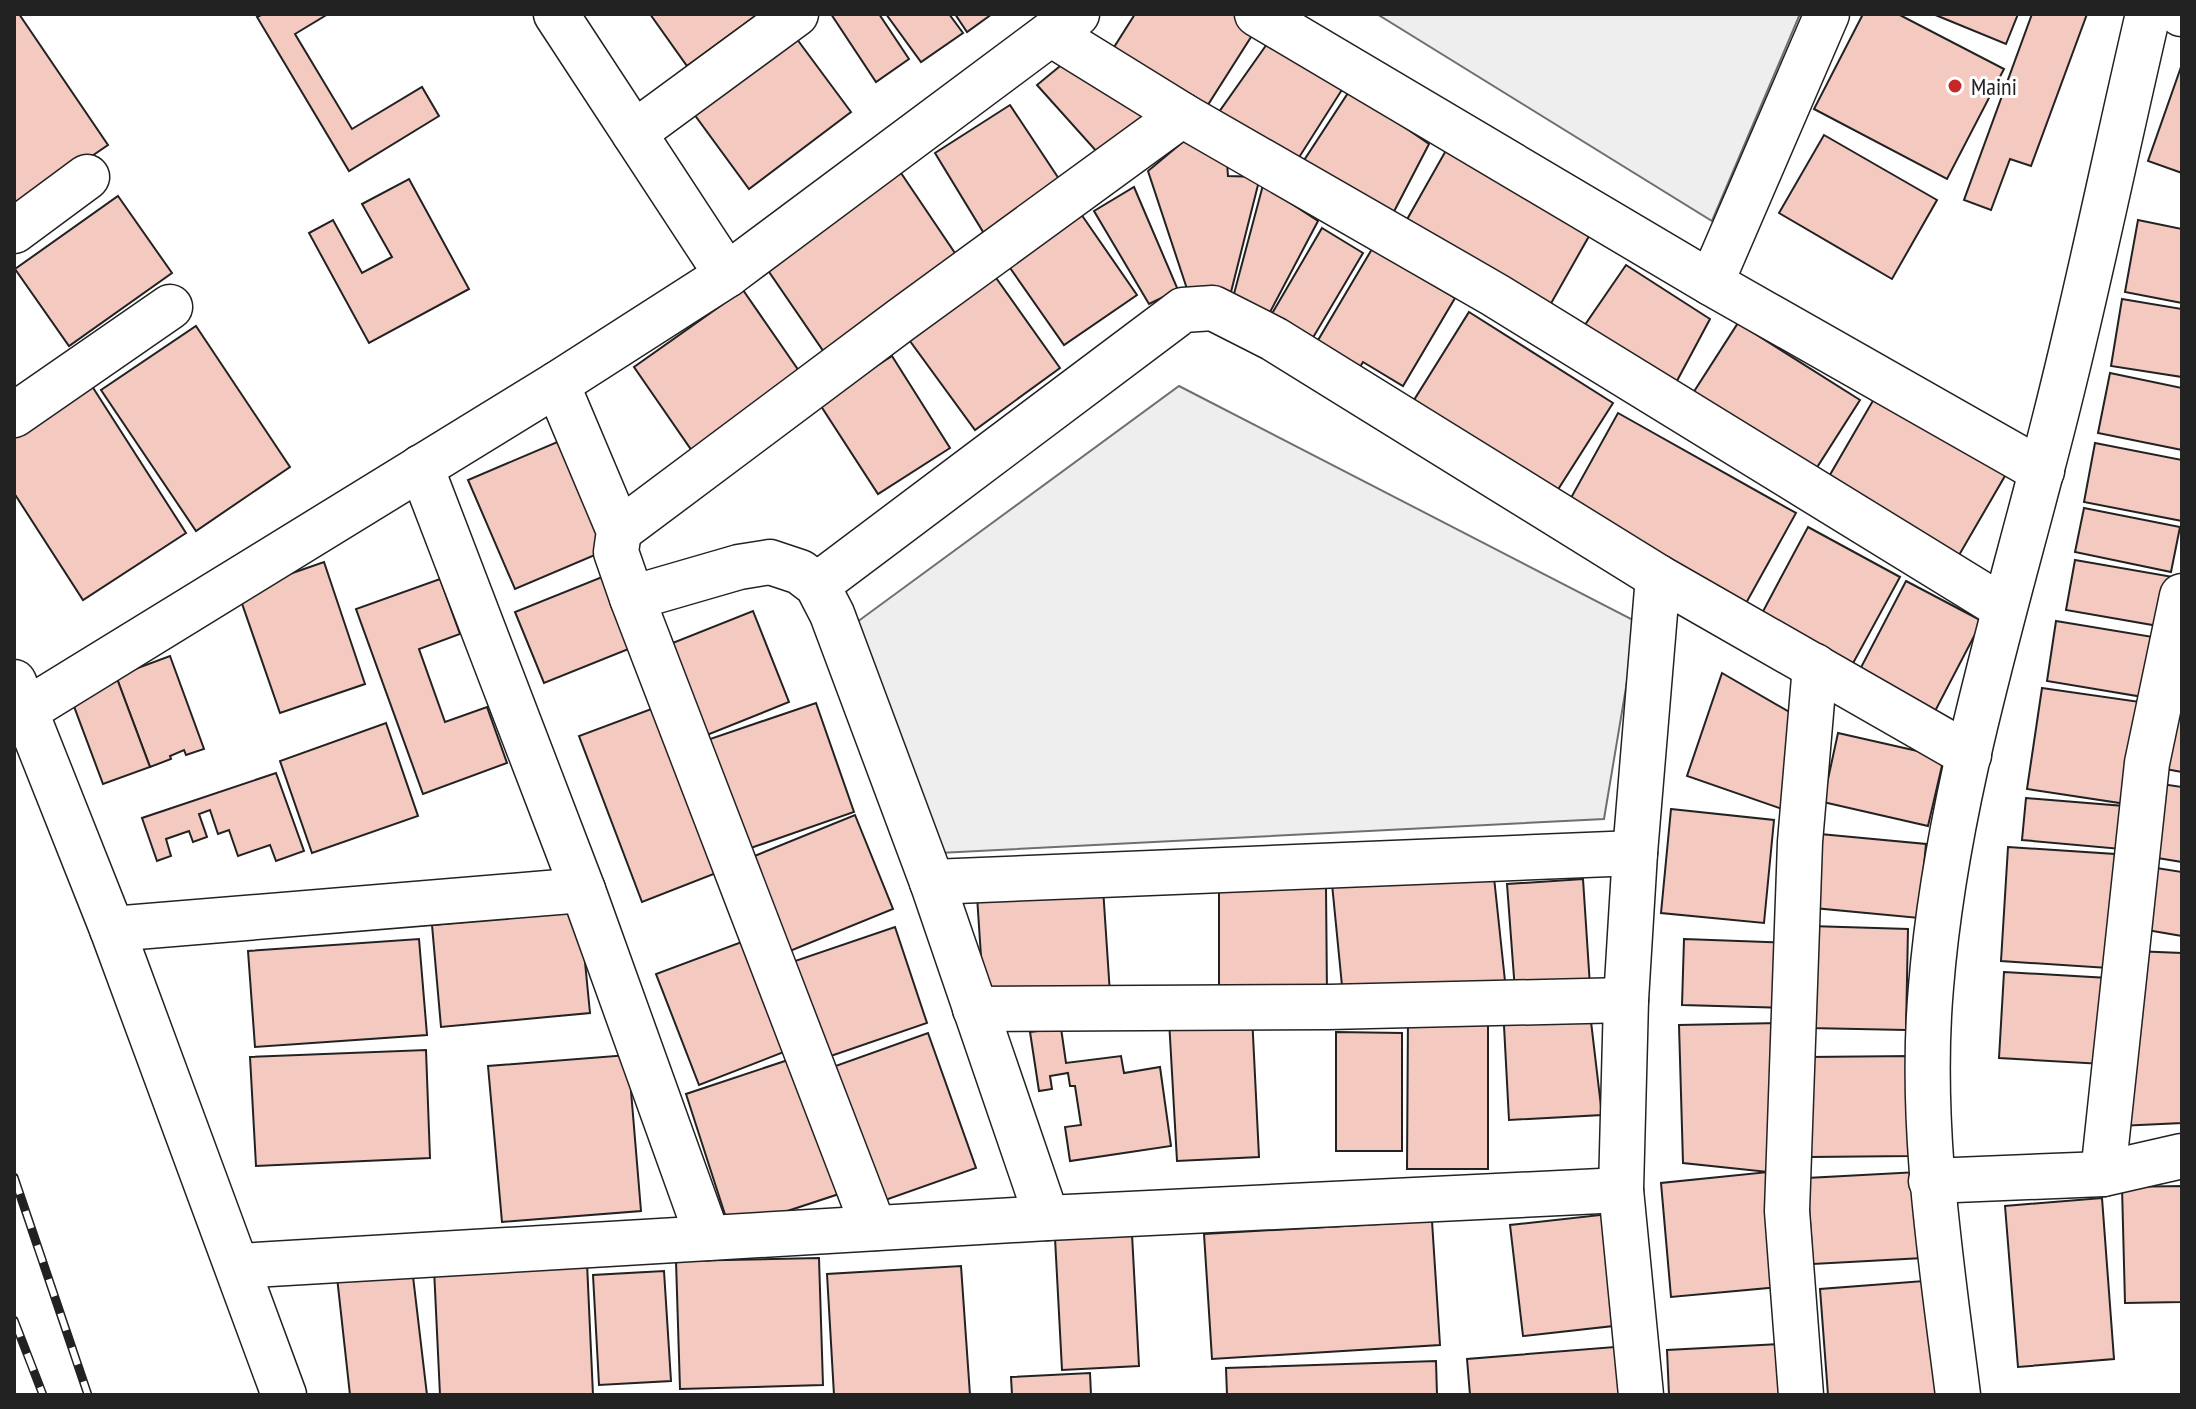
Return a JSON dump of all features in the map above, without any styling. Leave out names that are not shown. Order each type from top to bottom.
[{"type":"street","points":[[556,14],[727,275]]},
{"type":"street","points":[[634,133],[796,14]]},
{"type":"street","points":[[1257,14],[1711,283],[2042,471]]},
{"type":"street","points":[[1711,283],[1827,14]]},
{"type":"street","points":[[1958,1395],[1931,1181],[1930,990],[1940,893],[1969,755],[2004,608],[2042,471],[2148,14]]},
{"type":"street","points":[[284,1395],[112,929],[20,697],[421,467],[727,275],[1064,24],[1182,115],[1495,295],[2004,608]]},
{"type":"street","points":[[619,531],[1182,115]]},
{"type":"street","points":[[14,231],[87,177]]},
{"type":"street","points":[[14,415],[170,307]]},
{"type":"street","points":[[817,585],[1183,310],[1213,308],[1274,339],[1658,577],[1969,755]]},
{"type":"street","points":[[557,384],[619,531],[616,552],[632,598],[874,1228]]},
{"type":"street","points":[[421,467],[583,890],[708,1238]]},
{"type":"street","points":[[632,598],[739,567],[770,562],[800,572],[817,585],[832,614],[932,882],[1047,1218]]},
{"type":"street","points":[[1641,1395],[1621,1190],[1626,1000],[1658,577]]},
{"type":"street","points":[[2103,1174],[2147,763],[2182,596]]},
{"type":"street","points":[[1801,1395],[1787,1211],[1800,842],[1815,666]]},
{"type":"street","points":[[932,882],[1635,853]]},
{"type":"street","points":[[112,929],[583,890]]},
{"type":"street","points":[[975,1009],[1344,1007],[1626,1000]]},
{"type":"street","points":[[1931,1181],[2103,1174],[2182,1156]]},
{"type":"street","points":[[238,1266],[1047,1218],[1621,1190]]},
{"type":"shaded area","points":[[1377,14],[1800,14],[1712,221]]},
{"type":"shaded area","points":[[1179,386],[1637,622],[1604,819],[939,853],[857,622]]},
{"type":"building","points":[[14,14],[19,14],[108,145],[14,209]]},
{"type":"building","points":[[263,14],[328,14],[295,34],[352,129],[422,87],[439,116],[349,171],[257,17]]},
{"type":"building","points":[[650,14],[758,14],[687,66]]},
{"type":"building","points":[[831,14],[879,14],[909,59],[876,82]]},
{"type":"building","points":[[886,14],[949,14],[963,33],[921,62]]},
{"type":"building","points":[[955,14],[992,14],[967,32]]},
{"type":"building","points":[[1135,14],[1239,14],[1258,26],[1204,111],[1111,52]]},
{"type":"building","points":[[1863,14],[1898,14],[2004,69],[1947,179],[1814,109]]},
{"type":"building","points":[[1933,14],[2018,14],[2006,44]]},
{"type":"building","points":[[2032,14],[2087,14],[2031,166],[2010,159],[1991,210],[1964,200]]},
{"type":"building","points":[[785,23],[851,112],[749,189],[683,99]]},
{"type":"building","points":[[1267,44],[1345,85],[1298,159],[1219,112]]},
{"type":"building","points":[[1071,57],[1161,121],[1106,162],[1037,85]]},
{"type":"building","points":[[2182,67],[2182,173],[2148,161]]},
{"type":"building","points":[[1350,90],[1429,144],[1388,223],[1297,171]]},
{"type":"building","points":[[1010,105],[1067,191],[988,240],[935,153]]},
{"type":"building","points":[[1824,135],[1937,200],[1892,279],[1779,213]]},
{"type":"building","points":[[1453,138],[1597,222],[1549,307],[1405,223]]},
{"type":"building","points":[[1184,141],[1226,148],[1228,176],[1260,177],[1231,292],[1190,298],[1148,171]]},
{"type":"building","points":[[901,173],[961,262],[826,355],[765,266]]},
{"type":"building","points":[[409,179],[469,289],[369,343],[309,233],[333,220],[362,273],[392,257],[362,204]]},
{"type":"building","points":[[1263,185],[1318,221],[1268,316],[1231,305]]},
{"type":"building","points":[[1134,187],[1178,290],[1149,304],[1094,211]]},
{"type":"building","points":[[118,196],[172,273],[69,346],[15,269]]},
{"type":"building","points":[[1081,214],[1137,295],[1064,345],[1008,265]]},
{"type":"building","points":[[2138,220],[2182,229],[2182,303],[2125,292]]},
{"type":"building","points":[[1322,228],[1363,253],[1311,341],[1270,317]]},
{"type":"building","points":[[1372,249],[1455,298],[1403,386],[1363,362],[1357,372],[1314,347]]},
{"type":"building","points":[[1626,265],[1710,319],[1671,392],[1578,335]]},
{"type":"building","points":[[994,275],[1060,368],[975,430],[907,337]]},
{"type":"building","points":[[743,290],[808,384],[699,461],[634,367]]},
{"type":"building","points":[[2122,299],[2182,309],[2182,377],[2111,366]]},
{"type":"building","points":[[1469,312],[1613,403],[1557,491],[1414,400]]},
{"type":"building","points":[[1738,323],[1860,400],[1807,483],[1686,404]]},
{"type":"building","points":[[196,326],[290,467],[196,531],[101,390]]},
{"type":"building","points":[[892,356],[950,448],[878,494],[819,403]]},
{"type":"building","points":[[2110,373],[2182,388],[2182,450],[2098,433]]},
{"type":"building","points":[[90,383],[186,533],[83,600],[14,493],[14,432]]},
{"type":"building","points":[[1878,392],[2009,469],[1951,569],[1820,492]]},
{"type":"building","points":[[1618,413],[1796,513],[1745,605],[1567,505]]},
{"type":"building","points":[[562,440],[609,549],[515,589],[468,480]]},
{"type":"building","points":[[2095,443],[2182,460],[2182,521],[2084,502]]},
{"type":"building","points":[[2084,508],[2180,527],[2171,572],[2075,552]]},
{"type":"building","points":[[1808,527],[1900,577],[1851,667],[1760,617]]},
{"type":"building","points":[[2075,560],[2173,577],[2164,627],[2066,610]]},
{"type":"building","points":[[324,562],[365,684],[280,713],[238,592]]},
{"type":"building","points":[[612,573],[641,644],[544,683],[515,612]]},
{"type":"building","points":[[440,579],[460,634],[419,649],[445,722],[487,707],[507,763],[423,794],[356,609]]},
{"type":"building","points":[[1906,581],[1982,621],[1932,717],[1856,677]]},
{"type":"building","points":[[753,611],[789,702],[702,737],[665,646]]},
{"type":"building","points":[[2056,621],[2159,638],[2149,698],[2047,681]]},
{"type":"building","points":[[170,656],[204,749],[186,755],[184,750],[150,767],[116,676]]},
{"type":"building","points":[[1722,673],[1798,717],[1782,809],[1687,776]]},
{"type":"building","points":[[116,676],[150,767],[103,784],[69,693]]},
{"type":"building","points":[[2042,688],[2147,703],[2133,805],[2027,789]]},
{"type":"building","points":[[816,703],[854,812],[745,850],[707,740]]},
{"type":"building","points":[[2182,703],[2182,772],[2160,768]]},
{"type":"building","points":[[662,705],[724,870],[642,902],[579,736]]},
{"type":"building","points":[[386,723],[418,816],[312,853],[280,761]]},
{"type":"building","points":[[1838,733],[1944,757],[1928,826],[1823,802]]},
{"type":"building","points":[[276,773],[304,851],[276,861],[270,845],[238,856],[229,830],[218,834],[210,810],[199,814],[207,837],[193,842],[189,831],[166,839],[171,856],[157,861],[142,818]]},
{"type":"building","points":[[2155,783],[2182,787],[2182,862],[2145,856]]},
{"type":"building","points":[[2026,798],[2124,806],[2121,849],[2022,840]]},
{"type":"building","points":[[1671,809],[1774,820],[1764,923],[1661,913]]},
{"type":"building","points":[[855,815],[893,909],[790,951],[752,857]]},
{"type":"building","points":[[1820,834],[1926,844],[1919,918],[1814,908]]},
{"type":"building","points":[[2008,847],[2115,854],[2108,968],[2001,961]]},
{"type":"building","points":[[2144,866],[2182,872],[2182,936],[2135,928]]},
{"type":"building","points":[[1493,868],[1505,981],[1343,996],[1332,884]]},
{"type":"building","points":[[1583,879],[1590,986],[1515,991],[1507,884]]},
{"type":"building","points":[[1219,887],[1326,887],[1327,996],[1219,995]]},
{"type":"building","points":[[1103,888],[1110,994],[984,1002],[977,896]]},
{"type":"building","points":[[580,911],[590,1013],[441,1027],[432,925]]},
{"type":"building","points":[[1810,926],[1908,929],[1906,1030],[1808,1028]]},
{"type":"building","points":[[895,927],[927,1023],[825,1058],[792,962]]},
{"type":"building","points":[[419,939],[427,1035],[255,1047],[248,951]]},
{"type":"building","points":[[1684,939],[1795,943],[1792,1008],[1682,1005]]},
{"type":"building","points":[[747,940],[789,1050],[699,1085],[656,974]]},
{"type":"building","points":[[2133,951],[2182,953],[2182,1123],[2119,1126]]},
{"type":"building","points":[[2004,972],[2108,978],[2103,1064],[1999,1058]]},
{"type":"building","points":[[1503,1007],[1590,1013],[1602,1115],[1509,1120]]},
{"type":"building","points":[[1408,1014],[1488,1015],[1488,1169],[1407,1169]]},
{"type":"building","points":[[1252,1015],[1259,1157],[1177,1161],[1169,1020]]},
{"type":"building","points":[[1785,1023],[1768,1172],[1683,1163],[1679,1025]]},
{"type":"building","points":[[1061,1028],[1066,1063],[1121,1056],[1124,1073],[1160,1067],[1171,1146],[1070,1161],[1065,1127],[1081,1125],[1075,1086],[1070,1086],[1068,1073],[1050,1076],[1052,1089],[1039,1091],[1030,1032]]},
{"type":"building","points":[[1336,1032],[1402,1033],[1402,1151],[1336,1151]]},
{"type":"building","points":[[928,1033],[976,1168],[874,1204],[827,1069]]},
{"type":"building","points":[[426,1050],[430,1158],[256,1166],[250,1057]]},
{"type":"building","points":[[628,1055],[641,1211],[502,1222],[488,1066]]},
{"type":"building","points":[[803,1055],[848,1191],[730,1230],[686,1094]]},
{"type":"building","points":[[1911,1056],[1913,1156],[1810,1157],[1808,1057]]},
{"type":"building","points":[[1768,1172],[1779,1287],[1671,1297],[1661,1183]]},
{"type":"building","points":[[1918,1172],[1923,1258],[1813,1264],[1807,1178]]},
{"type":"building","points":[[2182,1186],[2182,1302],[2125,1303],[2122,1187]]},
{"type":"building","points":[[2102,1198],[2114,1359],[2018,1367],[2005,1206]]},
{"type":"building","points":[[1609,1214],[1622,1325],[1523,1336],[1510,1225]]},
{"type":"building","points":[[1432,1221],[1440,1345],[1212,1359],[1204,1234]]},
{"type":"building","points":[[1132,1234],[1139,1366],[1062,1370],[1055,1238]]},
{"type":"building","points":[[819,1258],[823,1385],[680,1389],[676,1261]]},
{"type":"building","points":[[587,1263],[593,1395],[440,1395],[434,1269]]},
{"type":"building","points":[[961,1266],[970,1395],[834,1395],[827,1274]]},
{"type":"building","points":[[412,1268],[427,1395],[350,1395],[337,1277]]},
{"type":"building","points":[[664,1271],[671,1381],[599,1385],[593,1275]]},
{"type":"building","points":[[1937,1280],[1947,1395],[1828,1395],[1820,1289]]},
{"type":"building","points":[[1780,1344],[1782,1395],[1669,1395],[1667,1350]]},
{"type":"building","points":[[1627,1346],[1631,1395],[1470,1395],[1467,1359]]},
{"type":"building","points":[[1436,1361],[1437,1395],[1227,1395],[1226,1368]]},
{"type":"building","points":[[1090,1373],[1091,1395],[1012,1395],[1011,1377]]},
{"type":"railway","points":[[14,1177],[88,1395]]},
{"type":"railway","points":[[14,1320],[43,1395]]},
{"type":"place","name":"Maini","points":[[1955,86]]}]
